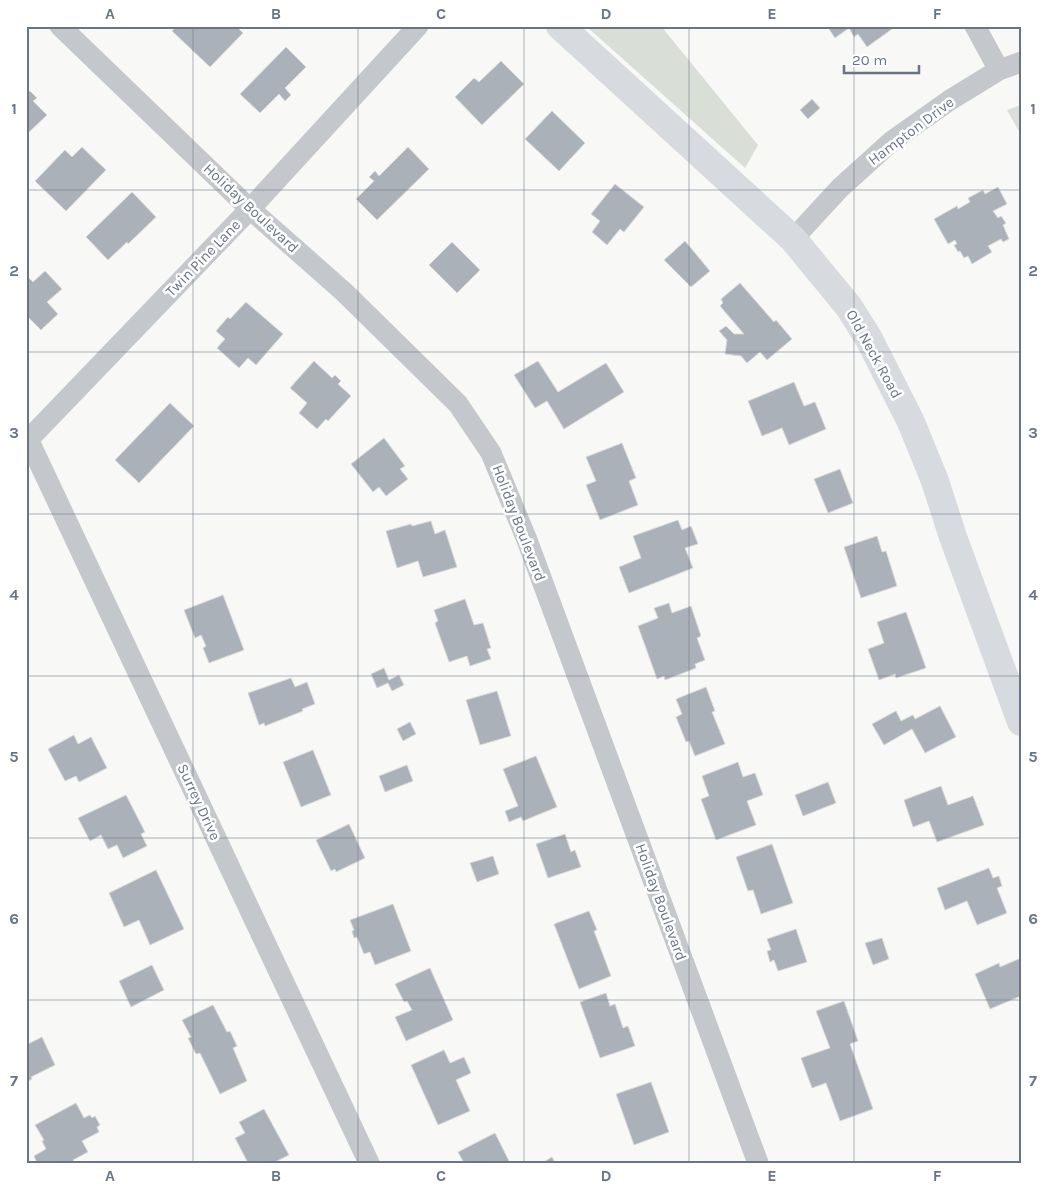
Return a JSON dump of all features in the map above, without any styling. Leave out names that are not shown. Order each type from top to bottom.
[{"type":"street","name":"Holiday Boulevard","points":[[60,26],[250,209],[344,292],[416,362],[458,404],[491,453],[534,559],[758,1163]]},
{"type":"street","name":"Twin Pine Lane","points":[[28,442],[250,209],[418,26]]},
{"type":"street","name":"Old Neck Road","points":[[560,26],[793,239],[849,307],[869,339],[910,422],[935,481],[953,538],[1021,722]]},
{"type":"street","points":[[975,26],[999,70]]},
{"type":"street","name":"Hampton Drive","points":[[793,239],[840,188],[892,141],[950,100],[999,70],[1021,62]]},
{"type":"street","name":"Surrey Drive","points":[[28,442],[369,1163]]},
{"type":"shaded area","points":[[586,26],[661,26],[758,145],[745,168]]},
{"type":"shaded area","points":[[1021,105],[1021,135],[1007,110]]},
{"type":"building","points":[[176,26],[236,26],[243,33],[210,67],[172,31]]},
{"type":"building","points":[[827,26],[890,26],[892,29],[867,47],[858,34],[854,37],[849,28],[835,38]]},
{"type":"building","points":[[286,47],[306,67],[285,88],[291,95],[285,101],[279,94],[260,113],[240,94]]},
{"type":"building","points":[[501,61],[524,84],[482,125],[455,97],[474,78],[479,82]]},
{"type":"building","points":[[30,91],[37,98],[33,101],[47,115],[26,135],[26,93]]},
{"type":"building","points":[[812,99],[820,108],[808,119],[800,110]]},
{"type":"building","points":[[552,111],[585,143],[559,171],[525,139]]},
{"type":"building","points":[[82,147],[106,170],[66,211],[35,181],[65,150],[72,157]]},
{"type":"building","points":[[408,147],[429,169],[377,220],[356,199],[374,181],[369,177],[375,171],[379,176]]},
{"type":"building","points":[[615,184],[644,207],[624,232],[620,229],[607,245],[592,232],[600,221],[591,214]]},
{"type":"building","points":[[998,187],[1007,204],[993,211],[998,218],[1001,216],[1006,223],[1003,225],[1009,239],[1003,242],[1001,239],[988,246],[992,252],[972,264],[968,256],[964,258],[960,251],[958,252],[954,245],[957,244],[955,240],[948,244],[934,219],[957,206],[958,209],[970,202],[968,198],[983,190],[985,194]]},
{"type":"building","points":[[132,192],[156,217],[108,260],[86,237]]},
{"type":"building","points":[[685,241],[710,271],[691,287],[664,260]]},
{"type":"building","points":[[452,242],[480,270],[457,293],[429,265]]},
{"type":"building","points":[[45,271],[62,289],[47,302],[58,314],[41,330],[26,315],[26,275],[33,282]]},
{"type":"building","points":[[740,283],[774,322],[776,320],[792,339],[767,360],[760,352],[747,363],[741,356],[725,354],[727,340],[719,331],[726,326],[734,334],[744,334],[720,306],[723,303],[721,299]]},
{"type":"building","points":[[246,302],[283,334],[256,365],[248,358],[239,368],[217,348],[225,339],[216,331],[228,317],[230,319]]},
{"type":"building","points":[[314,361],[332,378],[335,375],[341,381],[338,384],[351,396],[328,421],[326,419],[317,429],[299,413],[307,403],[290,388]]},
{"type":"building","points":[[538,361],[558,392],[606,363],[624,392],[564,429],[547,401],[535,408],[514,375]]},
{"type":"building","points":[[794,382],[804,406],[815,402],[826,429],[789,445],[782,428],[762,436],[748,401]]},
{"type":"building","points":[[170,403],[194,426],[139,483],[115,460]]},
{"type":"building","points":[[384,438],[405,466],[400,469],[408,479],[386,496],[379,487],[373,492],[351,464]]},
{"type":"building","points":[[622,443],[636,478],[629,481],[638,505],[600,520],[586,485],[596,481],[586,457]]},
{"type":"building","points":[[840,469],[853,503],[828,513],[814,479]]},
{"type":"building","points":[[678,520],[682,530],[691,526],[698,544],[685,548],[693,568],[629,593],[619,567],[641,558],[633,536]]},
{"type":"building","points":[[431,521],[435,534],[445,530],[457,567],[423,577],[418,561],[397,568],[386,531]]},
{"type":"building","points":[[877,536],[882,552],[886,551],[897,586],[861,598],[844,547]]},
{"type":"building","points":[[223,595],[244,650],[209,663],[203,648],[206,646],[201,635],[195,638],[184,610]]},
{"type":"building","points":[[465,599],[474,625],[483,623],[491,648],[487,649],[491,659],[470,666],[467,656],[449,662],[435,623],[438,621],[434,610]]},
{"type":"building","points":[[669,603],[672,613],[691,606],[701,636],[697,638],[705,660],[695,664],[696,668],[665,680],[664,676],[657,679],[638,626],[658,618],[654,608]]},
{"type":"building","points":[[906,612],[926,668],[896,678],[895,674],[879,680],[868,649],[884,643],[877,622]]},
{"type":"building","points":[[384,668],[389,680],[399,675],[404,685],[392,691],[388,683],[377,688],[371,674]]},
{"type":"building","points":[[291,678],[295,687],[307,682],[315,704],[302,709],[303,711],[265,726],[264,723],[259,725],[248,693]]},
{"type":"building","points":[[706,687],[715,711],[712,712],[725,744],[695,756],[689,741],[686,742],[676,717],[682,714],[676,699]]},
{"type":"building","points":[[497,691],[511,736],[480,745],[466,700]]},
{"type":"building","points":[[940,706],[956,737],[925,753],[912,729],[884,745],[872,724],[896,711],[901,721],[913,715],[915,719]]},
{"type":"building","points":[[410,722],[416,734],[403,741],[397,729]]},
{"type":"building","points":[[74,735],[78,744],[91,737],[107,768],[79,782],[76,776],[65,781],[48,749]]},
{"type":"building","points":[[313,750],[331,795],[301,807],[283,762]]},
{"type":"building","points":[[536,756],[557,807],[523,821],[521,817],[509,822],[505,811],[518,806],[503,769]]},
{"type":"building","points":[[738,762],[743,777],[755,773],[763,795],[747,801],[756,825],[716,840],[701,799],[709,796],[702,776]]},
{"type":"building","points":[[407,765],[413,781],[385,792],[379,776]]},
{"type":"building","points":[[828,782],[836,803],[803,816],[795,795]]},
{"type":"building","points":[[941,786],[948,805],[973,796],[984,825],[937,842],[929,821],[913,827],[904,800]]},
{"type":"building","points":[[126,795],[145,832],[141,834],[147,846],[123,858],[117,845],[108,849],[101,835],[90,841],[78,818]]},
{"type":"building","points":[[349,824],[365,858],[336,872],[335,869],[331,871],[316,840]]},
{"type":"building","points":[[565,834],[571,852],[575,850],[581,867],[548,878],[536,844]]},
{"type":"building","points":[[772,844],[793,903],[761,914],[753,890],[748,891],[736,857]]},
{"type":"building","points":[[493,856],[499,874],[477,882],[470,863]]},
{"type":"building","points":[[989,868],[993,878],[999,876],[1002,886],[997,888],[1007,913],[977,925],[967,901],[945,910],[937,888]]},
{"type":"building","points":[[156,870],[184,929],[150,945],[139,920],[124,927],[109,893]]},
{"type":"building","points":[[393,904],[411,951],[375,965],[370,952],[364,954],[357,937],[354,938],[352,931],[354,930],[350,920]]},
{"type":"building","points":[[589,911],[597,930],[594,931],[611,976],[579,989],[554,924]]},
{"type":"building","points":[[796,929],[807,962],[778,971],[774,960],[770,962],[767,951],[771,950],[767,939]]},
{"type":"building","points":[[882,938],[889,959],[873,965],[865,943]]},
{"type":"building","points":[[1021,958],[1021,996],[990,1009],[975,974],[999,963],[1000,967]]},
{"type":"building","points":[[152,965],[164,990],[131,1007],[119,981]]},
{"type":"building","points":[[430,968],[453,1020],[406,1041],[395,1017],[412,1010],[407,1001],[404,1002],[395,984]]},
{"type":"building","points":[[606,993],[610,1006],[615,1004],[623,1028],[628,1026],[635,1046],[600,1058],[580,1002]]},
{"type":"building","points":[[844,1001],[858,1041],[850,1044],[873,1109],[840,1121],[826,1083],[812,1088],[801,1058],[830,1048],[816,1011]]},
{"type":"building","points":[[213,1005],[227,1032],[230,1031],[237,1046],[233,1048],[247,1081],[220,1094],[200,1053],[196,1054],[188,1038],[191,1037],[182,1020]]},
{"type":"building","points":[[42,1037],[55,1065],[31,1077],[32,1079],[26,1082],[26,1045]]},
{"type":"building","points":[[444,1050],[450,1063],[464,1057],[471,1073],[456,1080],[470,1111],[438,1125],[411,1065]]},
{"type":"building","points":[[651,1082],[669,1132],[634,1145],[616,1094]]},
{"type":"building","points":[[76,1103],[84,1118],[90,1115],[92,1118],[95,1116],[100,1125],[97,1127],[99,1132],[82,1141],[88,1152],[73,1160],[74,1163],[37,1163],[34,1156],[46,1149],[42,1141],[44,1140],[35,1125]]},
{"type":"building","points":[[264,1109],[289,1155],[273,1163],[248,1163],[235,1138],[245,1133],[239,1122]]},
{"type":"building","points":[[495,1133],[510,1163],[464,1163],[458,1152]]},
{"type":"building","points":[[552,1157],[555,1163],[542,1163]]}]
